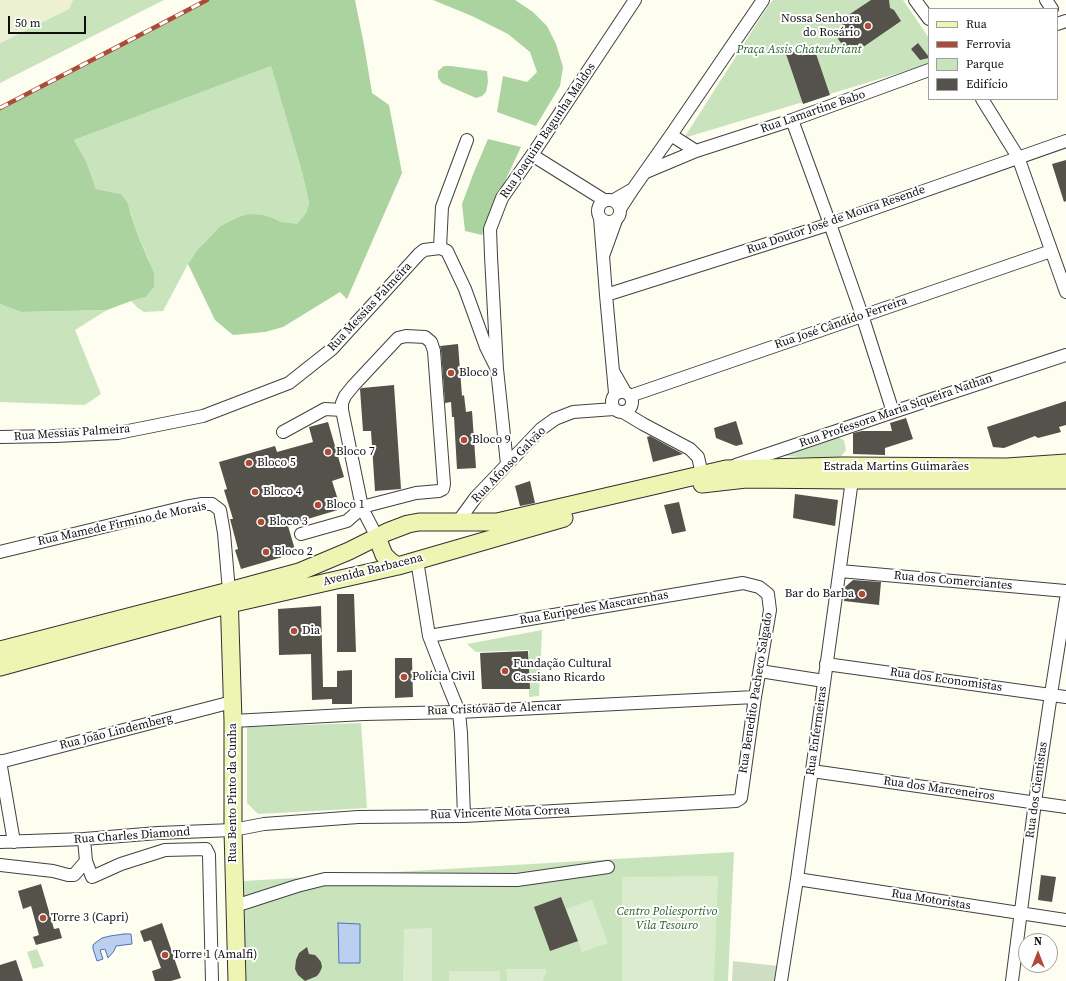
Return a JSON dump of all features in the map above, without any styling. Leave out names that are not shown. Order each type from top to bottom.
[{"type":"main road","name":"Estrada Martins Guimarães","points":[[726,469],[843,466],[1007,467],[1066,463]]},
{"type":"main road","name":"Avenida Barbacena","points":[[0,667],[230,598],[299,572],[408,524],[419,522],[449,528],[497,522],[726,469]]},
{"type":"main road","name":"Avenida Barbacena","points":[[0,650],[230,598],[398,566],[592,510],[700,484],[746,479]]},
{"type":"main road","name":"Estrada Martins Guimarães","points":[[746,479],[1066,480]]},
{"type":"main road","points":[[424,558],[440,550],[444,545],[449,528]]},
{"type":"main road","points":[[377,537],[384,555],[398,566]]},
{"type":"main road","name":"Rua Bento Pinto da Cunha","points":[[230,598],[233,721],[233,830],[237,981]]},
{"type":"street","name":"Rua Joaquim Bagunha Maldos","points":[[507,464],[498,369],[490,229],[502,198],[635,0]]},
{"type":"street","points":[[915,0],[928,18]]},
{"type":"street","points":[[603,256],[613,207],[633,190],[646,172],[761,1]]},
{"type":"street","name":"Rua Lamartine Babo","points":[[646,172],[696,151],[792,120],[928,70]]},
{"type":"street","points":[[983,100],[1018,157],[1066,292]]},
{"type":"street","points":[[792,120],[862,316],[893,412]]},
{"type":"street","points":[[671,135],[696,151]]},
{"type":"street","points":[[467,140],[442,207],[440,248],[447,251],[450,257],[465,289],[486,347],[498,369]]},
{"type":"street","name":"Rua Doutor José de Moura Resende","points":[[606,295],[830,224],[1066,141]]},
{"type":"street","points":[[532,155],[613,207]]},
{"type":"street","points":[[613,207],[598,205],[597,208],[600,218],[613,371],[624,394]]},
{"type":"street","points":[[600,218],[606,222],[613,221],[613,207]]},
{"type":"street","name":"Rua Messias Palmeira","points":[[0,437],[118,433],[203,416],[289,383],[332,349],[419,254],[424,250],[440,248]]},
{"type":"street","name":"Rua José Cândido Ferreira","points":[[624,394],[862,316],[1051,251]]},
{"type":"street","points":[[301,534],[347,520],[362,507],[416,493],[439,491],[443,489],[444,484],[434,351],[431,342],[425,337],[406,336],[398,338],[353,386],[345,396],[342,403],[342,410],[362,507],[377,537]]},
{"type":"street","name":"Rua Professora Maria Siqueira Nathan","points":[[726,469],[1066,355]]},
{"type":"street","points":[[619,410],[629,410],[632,404],[632,398],[624,394],[613,396],[611,402],[619,410],[690,449],[698,458],[702,474]]},
{"type":"street","points":[[283,432],[325,410],[342,410]]},
{"type":"street","name":"Rua Afonso Galvão","points":[[449,528],[476,497],[541,429],[555,419],[572,412],[619,410]]},
{"type":"street","name":"Rua Enfermeiras","points":[[781,981],[797,878],[852,480]]},
{"type":"street","name":"Rua Mamede Firmino de Morais","points":[[0,552],[202,504],[212,504],[220,510],[224,533],[230,598]]},
{"type":"street","points":[[424,558],[429,636],[459,712],[464,816]]},
{"type":"street","name":"Rua dos Comerciantes","points":[[840,571],[1066,591]]},
{"type":"street","name":"Rua Euripedes Mascarenhas","points":[[429,636],[743,583],[759,587]]},
{"type":"street","name":"Rua Benedito Pacheco Salgado","points":[[736,801],[741,798],[755,697],[770,610],[768,594],[759,587]]},
{"type":"street","name":"Rua dos Cientistas","points":[[1012,981],[1035,802],[1066,599]]},
{"type":"street","name":"Rua dos Economistas","points":[[826,664],[1066,697]]},
{"type":"street","points":[[760,671],[824,682]]},
{"type":"street","name":"Rua Cristóvão de Alencar","points":[[233,721],[356,714],[459,712],[755,697]]},
{"type":"street","name":"Rua João Lindemberg","points":[[0,762],[232,702]]},
{"type":"street","points":[[0,762],[14,842]]},
{"type":"street","name":"Rua dos Marceneiros","points":[[812,772],[1066,807]]},
{"type":"street","name":"Rua Vincente Mota Correa","points":[[264,824],[358,817],[464,816],[736,801]]},
{"type":"street","name":"Rua Charles Diamond","points":[[0,842],[84,839],[158,833],[233,830],[264,824]]},
{"type":"street","points":[[84,839],[86,861],[92,877],[120,864],[165,850],[206,849],[209,855],[212,981]]},
{"type":"street","points":[[0,865],[53,871],[68,875],[74,874],[86,861]]},
{"type":"street","points":[[235,906],[297,886],[325,879],[517,880],[608,867]]},
{"type":"street","name":"Rua Motoristas","points":[[797,878],[1066,920]]},
{"type":"green space","points":[[0,0],[73,0],[69,9],[0,43]]},
{"type":"green space","points":[[73,0],[164,0],[0,83],[0,43],[69,9]]},
{"type":"green space","points":[[208,0],[355,0],[372,93],[389,105],[402,173],[347,299],[340,292],[283,327],[265,332],[233,335],[215,320],[188,264],[198,249],[221,226],[241,216],[248,214],[263,215],[280,222],[297,224],[306,213],[309,203],[302,172],[271,66],[74,140],[86,161],[96,189],[121,194],[127,202],[137,233],[154,273],[154,287],[146,297],[107,310],[21,312],[0,304],[0,108]]},
{"type":"green space","points":[[433,0],[515,0],[533,12],[547,26],[556,44],[563,67],[560,86],[536,126],[497,112],[503,76],[527,82],[537,72],[530,52],[508,34],[472,16]]},
{"type":"green space","name":"Praça Assis Chateubriant","points":[[773,0],[903,0],[928,37],[928,64],[684,138]]},
{"type":"green space","points":[[271,66],[302,172],[309,203],[306,213],[297,224],[284,224],[248,214],[230,221],[221,227],[198,249],[188,264],[163,311],[144,312],[131,301],[146,297],[154,287],[149,260],[137,233],[131,213],[121,194],[96,189],[86,161],[74,140]]},
{"type":"green space","points":[[444,66],[487,71],[488,82],[486,92],[482,96],[476,98],[442,83],[438,78],[438,71]]},
{"type":"green space","points":[[488,139],[521,147],[482,235],[465,231],[462,204]]},
{"type":"green space","points":[[0,304],[21,312],[107,310],[75,330],[101,394],[85,405],[0,402]]},
{"type":"green space","points":[[836,436],[844,440],[846,450],[838,460],[774,455]]},
{"type":"green space","points":[[542,630],[539,696],[529,697],[529,650],[476,652],[467,644]]},
{"type":"green space","points":[[361,723],[367,808],[258,814],[247,803],[247,727]]},
{"type":"green space","name":"Centro Poliesportivo Vila Tesouro","points":[[734,852],[728,981],[245,981],[244,881]]},
{"type":"green space","points":[[718,876],[714,981],[622,981],[622,877]]},
{"type":"green space","points":[[592,900],[608,943],[582,952],[566,909]]},
{"type":"green space","points":[[432,928],[432,981],[403,981],[404,929]]},
{"type":"green space","points":[[37,949],[44,966],[33,969],[27,952]]},
{"type":"green space","points":[[733,961],[777,966],[775,981],[732,981]]},
{"type":"green space","points":[[506,969],[547,969],[543,981],[507,981]]},
{"type":"green space","points":[[449,971],[500,971],[500,981],[449,981]]},
{"type":"water","points":[[338,923],[360,924],[360,963],[339,963]]},
{"type":"water","points":[[131,934],[132,944],[116,946],[108,958],[105,949],[100,950],[103,959],[97,961],[93,949],[93,945],[95,943],[102,938]]},
{"type":"building","name":"Nossa Senhora do Rosário","points":[[871,0],[889,0],[890,8],[894,10],[901,21],[856,52],[850,52],[847,50],[844,43],[841,43],[838,39],[842,32],[840,31],[844,18]]},
{"type":"building","points":[[918,43],[928,56],[928,58],[920,60],[911,49]]},
{"type":"building","points":[[813,45],[830,95],[803,104],[786,54]]},
{"type":"building","points":[[1066,160],[1066,201],[1064,202],[1052,164]]},
{"type":"building","points":[[458,344],[462,396],[464,395],[466,412],[472,411],[476,468],[457,469],[454,417],[452,417],[451,402],[445,403],[440,346]]},
{"type":"building","points":[[394,385],[401,489],[375,491],[371,431],[363,431],[360,389]]},
{"type":"building","points":[[1066,401],[1066,425],[1059,427],[1061,432],[1038,438],[1035,436],[1004,448],[993,447],[987,427]]},
{"type":"building","points":[[906,418],[913,439],[885,448],[885,455],[853,454],[853,433],[862,431],[892,431],[890,423]]},
{"type":"building","points":[[736,421],[743,444],[736,446],[716,438],[714,428]]},
{"type":"building","points":[[328,422],[344,477],[332,481],[341,509],[288,526],[296,553],[241,569],[235,550],[238,549],[230,519],[233,519],[224,490],[227,489],[219,462],[275,446],[277,452],[313,442],[309,427]]},
{"type":"building","points":[[650,436],[683,454],[653,462],[647,437]]},
{"type":"building","points":[[530,481],[535,503],[520,506],[515,486]]},
{"type":"building","points":[[795,494],[838,500],[835,526],[793,518]]},
{"type":"building","points":[[679,502],[686,531],[672,534],[664,505]]},
{"type":"building","name":"Bar do Barba","points":[[853,580],[881,582],[879,605],[844,601],[845,587]]},
{"type":"building","points":[[337,594],[354,594],[356,652],[337,652]]},
{"type":"building","points":[[321,606],[323,687],[337,687],[337,671],[352,670],[352,704],[332,704],[332,699],[312,700],[311,654],[279,655],[278,609]]},
{"type":"building","name":"Fundação Cultural Cassiano Ricardo","points":[[528,651],[530,689],[482,689],[480,653]]},
{"type":"building","name":"Polícia Civil","points":[[395,658],[412,658],[413,697],[395,698]]},
{"type":"building","points":[[1041,875],[1056,877],[1052,902],[1038,900]]},
{"type":"building","name":"Torre 3 (Capri)","points":[[41,884],[54,929],[59,928],[62,938],[36,945],[33,937],[39,935],[31,906],[23,909],[18,891]]},
{"type":"building","points":[[561,897],[578,941],[550,951],[534,907]]},
{"type":"building","name":"Torre 1 (Amalfi)","points":[[162,923],[181,978],[171,981],[155,981],[152,971],[161,968],[151,940],[144,942],[140,931]]},
{"type":"building","points":[[307,947],[309,954],[315,955],[318,958],[322,967],[317,976],[305,981],[298,975],[295,969],[296,960],[299,953]]},
{"type":"building","points":[[16,960],[23,981],[0,981],[0,965]]},
{"type":"railway","points":[[0,108],[207,0]]},
{"type":"place","name":"Nossa Senhora do Rosário","points":[[868,26]]},
{"type":"place","name":"Bloco 8","points":[[451,373]]},
{"type":"place","name":"Bloco 9","points":[[464,440]]},
{"type":"place","name":"Bloco 7","points":[[328,452]]},
{"type":"place","name":"Bloco 5","points":[[249,463]]},
{"type":"place","name":"Bloco 4","points":[[255,492]]},
{"type":"place","name":"Bloco 1","points":[[318,505]]},
{"type":"place","name":"Bloco 3","points":[[261,522]]},
{"type":"place","name":"Bloco 2","points":[[266,552]]},
{"type":"place","name":"Bar do Barba","points":[[862,594]]},
{"type":"place","name":"Dia","points":[[294,631]]},
{"type":"place","name":"Fundação Cultural Cassiano Ricardo","points":[[505,671]]},
{"type":"place","name":"Polícia Civil","points":[[404,677]]},
{"type":"place","name":"Torre 3 (Capri)","points":[[43,918]]},
{"type":"place","name":"Torre 1 (Amalfi)","points":[[165,955]]}]
